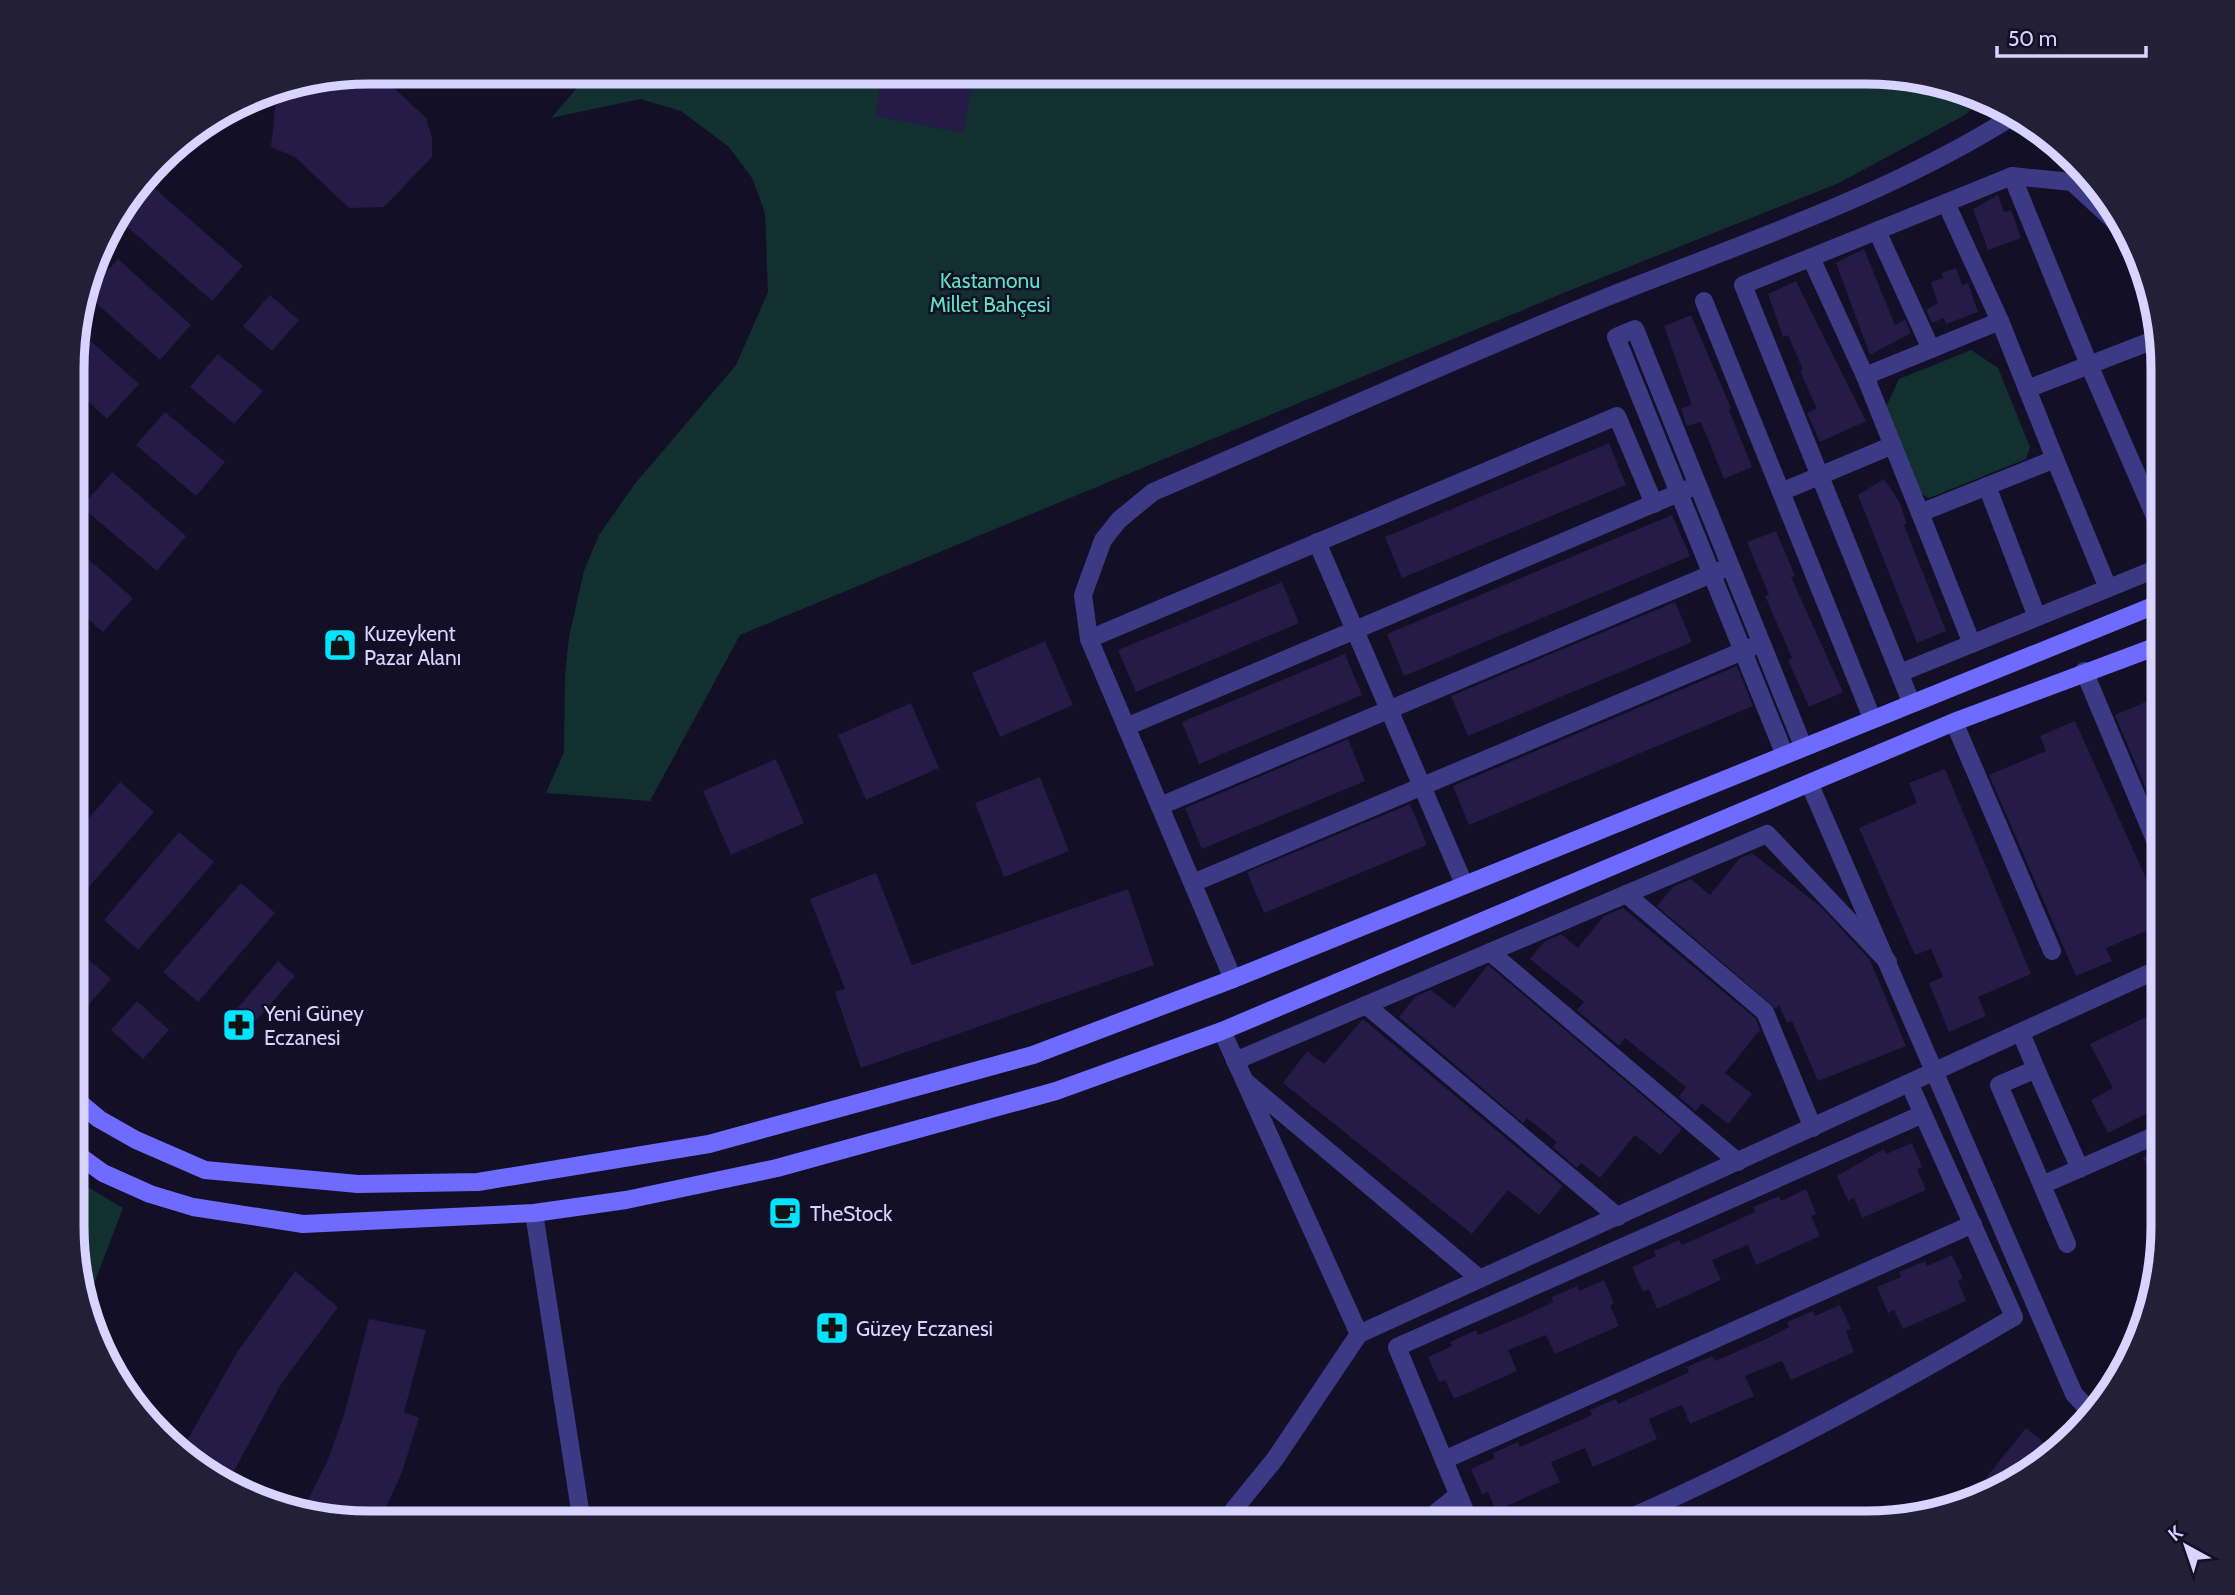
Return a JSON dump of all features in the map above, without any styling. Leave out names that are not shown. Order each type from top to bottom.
[{"type":"main road","points":[[84,1105],[118,1129],[205,1170],[358,1184],[478,1182],[709,1144],[1033,1055],[1233,979],[2151,606]]},
{"type":"main road","points":[[84,1159],[103,1172],[150,1194],[193,1207],[303,1224],[534,1213],[626,1200],[777,1168],[1056,1091],[1222,1031],[1811,785],[1954,722],[2151,648]]},
{"type":"street","points":[[1233,979],[1089,639],[1083,595],[1103,540],[1119,520],[1153,492],[1545,322],[1896,181],[1967,145],[2006,121]]},
{"type":"street","points":[[2012,176],[2151,507]]},
{"type":"street","points":[[1911,702],[1743,285],[2012,176],[2072,182],[2102,209]]},
{"type":"street","points":[[1946,203],[2000,321],[2108,588]]},
{"type":"street","points":[[1877,231],[1931,349]]},
{"type":"street","points":[[1811,258],[1865,376],[1972,643]]},
{"type":"street","points":[[1704,302],[1872,718]]},
{"type":"street","points":[[1865,376],[2000,321]]},
{"type":"street","points":[[1784,753],[1616,337],[1635,329],[1803,746]]},
{"type":"street","points":[[2027,389],[2150,342]]},
{"type":"street","points":[[1089,639],[1618,416],[1654,504]]},
{"type":"street","points":[[1780,492],[1893,445]]},
{"type":"street","points":[[1920,513],[2055,459]]},
{"type":"street","points":[[1126,727],[1698,485]]},
{"type":"street","points":[[1987,486],[2037,617]]},
{"type":"street","points":[[1317,542],[1464,884]]},
{"type":"street","points":[[1160,806],[1730,566]]},
{"type":"street","points":[[1900,673],[2151,571]]},
{"type":"street","points":[[1193,883],[1762,643]]},
{"type":"street","points":[[2084,671],[2151,830]]},
{"type":"street","points":[[1954,722],[2052,951]]},
{"type":"street","points":[[1811,785],[2074,1394],[2086,1407]]},
{"type":"street","points":[[1235,1061],[1767,834],[1888,962]]},
{"type":"street","points":[[1626,894],[1765,1012],[1813,1128]]},
{"type":"street","points":[[1490,952],[1738,1162]]},
{"type":"street","points":[[1233,1511],[1275,1459],[1359,1334],[2151,973]]},
{"type":"street","points":[[1366,1005],[1618,1217]]},
{"type":"street","points":[[1222,1031],[1359,1334]]},
{"type":"street","points":[[2021,1033],[2080,1169]]},
{"type":"street","points":[[2036,1069],[1999,1085],[2067,1244]]},
{"type":"street","points":[[1244,1080],[1480,1279]]},
{"type":"street","points":[[1643,1511],[1794,1440],[1895,1388],[2014,1317],[1910,1084]]},
{"type":"street","points":[[1465,1511],[1397,1347],[1923,1114]]},
{"type":"street","points":[[2042,1185],[2151,1137]]},
{"type":"street","points":[[534,1213],[580,1511]]},
{"type":"street","points":[[1444,1460],[1973,1224]]},
{"type":"street","points":[[1438,1511],[1458,1495]]},
{"type":"green space","name":"Kastamonu Millet Bahçesi","points":[[581,84],[1866,84],[1921,89],[1975,106],[1965,115],[1839,183],[1571,290],[740,635],[650,801],[546,793],[564,752],[565,676],[569,637],[584,571],[599,535],[634,485],[736,365],[768,292],[765,213],[752,178],[729,147],[681,111],[640,99],[551,118]]},
{"type":"green space","points":[[1971,350],[1998,368],[2030,447],[2026,459],[1929,498],[1920,493],[1886,407],[1899,379]]},
{"type":"green space","points":[[84,1185],[123,1208],[92,1290],[86,1263]]},
{"type":"building","points":[[390,84],[426,118],[432,138],[432,157],[384,207],[349,208],[295,157],[271,147],[276,100],[332,86]]},
{"type":"building","points":[[881,84],[973,84],[963,133],[875,116]]},
{"type":"building","points":[[153,187],[243,266],[212,301],[124,224]]},
{"type":"building","points":[[1998,195],[2004,212],[2011,210],[2021,238],[1988,250],[1973,209]]},
{"type":"building","points":[[1864,249],[1895,325],[1905,320],[1911,333],[1870,355],[1836,263]]},
{"type":"building","points":[[118,259],[191,325],[160,360],[93,300],[98,281]]},
{"type":"building","points":[[1956,268],[1962,285],[1968,283],[1978,312],[1946,324],[1944,318],[1932,323],[1926,310],[1938,303],[1931,282],[1943,278],[1941,273]]},
{"type":"building","points":[[1796,281],[1866,421],[1820,442],[1807,413],[1817,409],[1788,335],[1783,337],[1768,294]]},
{"type":"building","points":[[270,295],[299,320],[272,351],[243,326]]},
{"type":"building","points":[[1691,315],[1731,408],[1729,410],[1752,467],[1724,479],[1701,422],[1687,426],[1681,409],[1692,405],[1664,326]]},
{"type":"building","points":[[86,337],[139,384],[107,419],[84,398]]},
{"type":"building","points":[[218,354],[263,391],[234,424],[190,387]]},
{"type":"building","points":[[165,412],[225,462],[196,496],[136,445]]},
{"type":"building","points":[[1609,443],[1626,485],[1402,578],[1385,537]]},
{"type":"building","points":[[112,472],[186,536],[157,571],[84,509],[84,505]]},
{"type":"building","points":[[1884,479],[1899,501],[1907,524],[1904,525],[1946,631],[1917,643],[1858,495]]},
{"type":"building","points":[[1672,515],[1690,556],[1404,676],[1387,634]]},
{"type":"building","points":[[1776,531],[1795,576],[1791,577],[1843,692],[1809,707],[1788,660],[1792,658],[1765,596],[1769,595],[1747,542]]},
{"type":"building","points":[[84,556],[133,598],[103,632],[84,616]]},
{"type":"building","points":[[1282,582],[1299,623],[1136,692],[1118,650]]},
{"type":"building","points":[[1675,602],[1692,642],[1468,736],[1451,696]]},
{"type":"building","points":[[1045,641],[1073,705],[1000,737],[972,673]]},
{"type":"building","points":[[1345,654],[1362,695],[1199,764],[1182,722]]},
{"type":"building","points":[[1737,666],[1753,706],[1469,825],[1453,786]]},
{"type":"building","points":[[2150,700],[2151,801],[2115,715]]},
{"type":"building","points":[[911,703],[939,768],[866,800],[838,735]]},
{"type":"building","points":[[2075,721],[2151,889],[2151,929],[2106,948],[2112,961],[2076,976],[1989,775],[2046,751],[2040,736]]},
{"type":"building","points":[[1348,739],[1365,781],[1202,849],[1185,808]]},
{"type":"building","points":[[776,759],[804,823],[731,855],[703,791]]},
{"type":"building","points":[[1945,769],[2031,974],[1978,997],[1986,1016],[1949,1032],[1929,983],[1943,977],[1931,949],[1915,955],[1859,828],[1917,803],[1909,783]]},
{"type":"building","points":[[1040,777],[1069,851],[1004,877],[975,803]]},
{"type":"building","points":[[120,782],[154,812],[84,892],[84,823]]},
{"type":"building","points":[[1410,804],[1427,845],[1264,913],[1247,872]]},
{"type":"building","points":[[179,832],[214,862],[138,950],[104,920]]},
{"type":"building","points":[[1752,853],[1821,907],[1870,960],[1906,1046],[1818,1081],[1792,1021],[1787,1023],[1779,1005],[1776,1009],[1657,906],[1673,887],[1691,879],[1710,895],[1740,858]]},
{"type":"building","points":[[876,873],[912,965],[1128,889],[1154,965],[861,1068],[835,992],[845,989],[810,899]]},
{"type":"building","points":[[241,883],[275,913],[198,1002],[163,972]]},
{"type":"building","points":[[1623,908],[1756,1019],[1760,1030],[1725,1073],[1752,1094],[1728,1124],[1702,1103],[1696,1111],[1679,1097],[1686,1087],[1625,1038],[1619,1046],[1577,1010],[1584,1002],[1530,959],[1544,942],[1561,934],[1578,948],[1604,916]]},
{"type":"building","points":[[84,956],[111,979],[84,1008]]},
{"type":"building","points":[[278,961],[295,976],[240,1039],[223,1025]]},
{"type":"building","points":[[1488,965],[1682,1129],[1660,1155],[1635,1135],[1600,1178],[1581,1163],[1577,1168],[1553,1147],[1557,1142],[1527,1118],[1523,1123],[1399,1017],[1416,996],[1431,990],[1454,1008]]},
{"type":"building","points":[[137,1001],[169,1030],[143,1059],[111,1030]]},
{"type":"building","points":[[2151,1015],[2151,1111],[2108,1133],[2091,1100],[2113,1088],[2090,1044]]},
{"type":"building","points":[[1363,1019],[1563,1186],[1539,1215],[1508,1190],[1472,1234],[1283,1083],[1307,1051],[1324,1064]]},
{"type":"building","points":[[1912,1143],[1922,1167],[1917,1169],[1926,1190],[1862,1218],[1854,1198],[1848,1201],[1837,1176],[1884,1149],[1886,1154]]},
{"type":"building","points":[[2151,1154],[2151,1173],[2143,1158]]},
{"type":"building","points":[[1806,1189],[1816,1214],[1811,1216],[1820,1236],[1756,1265],[1748,1245],[1712,1260],[1721,1280],[1657,1309],[1649,1289],[1643,1292],[1632,1267],[1656,1256],[1654,1251],[1679,1240],[1682,1245],[1755,1212],[1753,1207],[1779,1196],[1781,1201]]},
{"type":"building","points":[[1952,1255],[1963,1278],[1958,1281],[1966,1301],[1903,1329],[1894,1310],[1888,1313],[1877,1287],[1901,1277],[1899,1272],[1925,1261],[1927,1266]]},
{"type":"building","points":[[295,1271],[338,1307],[281,1384],[232,1476],[185,1444],[238,1351]]},
{"type":"building","points":[[1604,1280],[1614,1303],[1610,1306],[1619,1326],[1555,1354],[1546,1335],[1508,1350],[1517,1371],[1454,1399],[1445,1380],[1439,1382],[1428,1357],[1452,1346],[1450,1342],[1476,1330],[1478,1335],[1530,1313],[1553,1302],[1552,1297],[1577,1286],[1579,1291]]},
{"type":"building","points":[[1840,1305],[1851,1329],[1846,1331],[1854,1352],[1791,1380],[1782,1361],[1745,1376],[1754,1396],[1690,1424],[1682,1405],[1649,1419],[1657,1439],[1593,1467],[1585,1448],[1551,1462],[1560,1482],[1496,1511],[1488,1492],[1482,1494],[1471,1469],[1495,1458],[1493,1453],[1518,1442],[1520,1447],[1592,1415],[1590,1410],[1616,1399],[1618,1404],[1689,1372],[1687,1367],[1712,1356],[1715,1361],[1766,1339],[1789,1327],[1787,1322],[1813,1311],[1815,1316]]},
{"type":"building","points":[[369,1319],[426,1330],[404,1412],[419,1418],[402,1472],[384,1511],[332,1509],[306,1504],[327,1462],[344,1415]]},
{"type":"building","points":[[2026,1428],[2048,1445],[2008,1473],[1978,1488]]},
{"type":"place","name":"Kuzeykent Pazar Alanı","points":[[340,645]]},
{"type":"place","name":"Yeni Güney Eczanesi","points":[[239,1025]]},
{"type":"place","name":"TheStock","points":[[785,1213]]},
{"type":"place","name":"Güzey Eczanesi","points":[[832,1328]]}]
